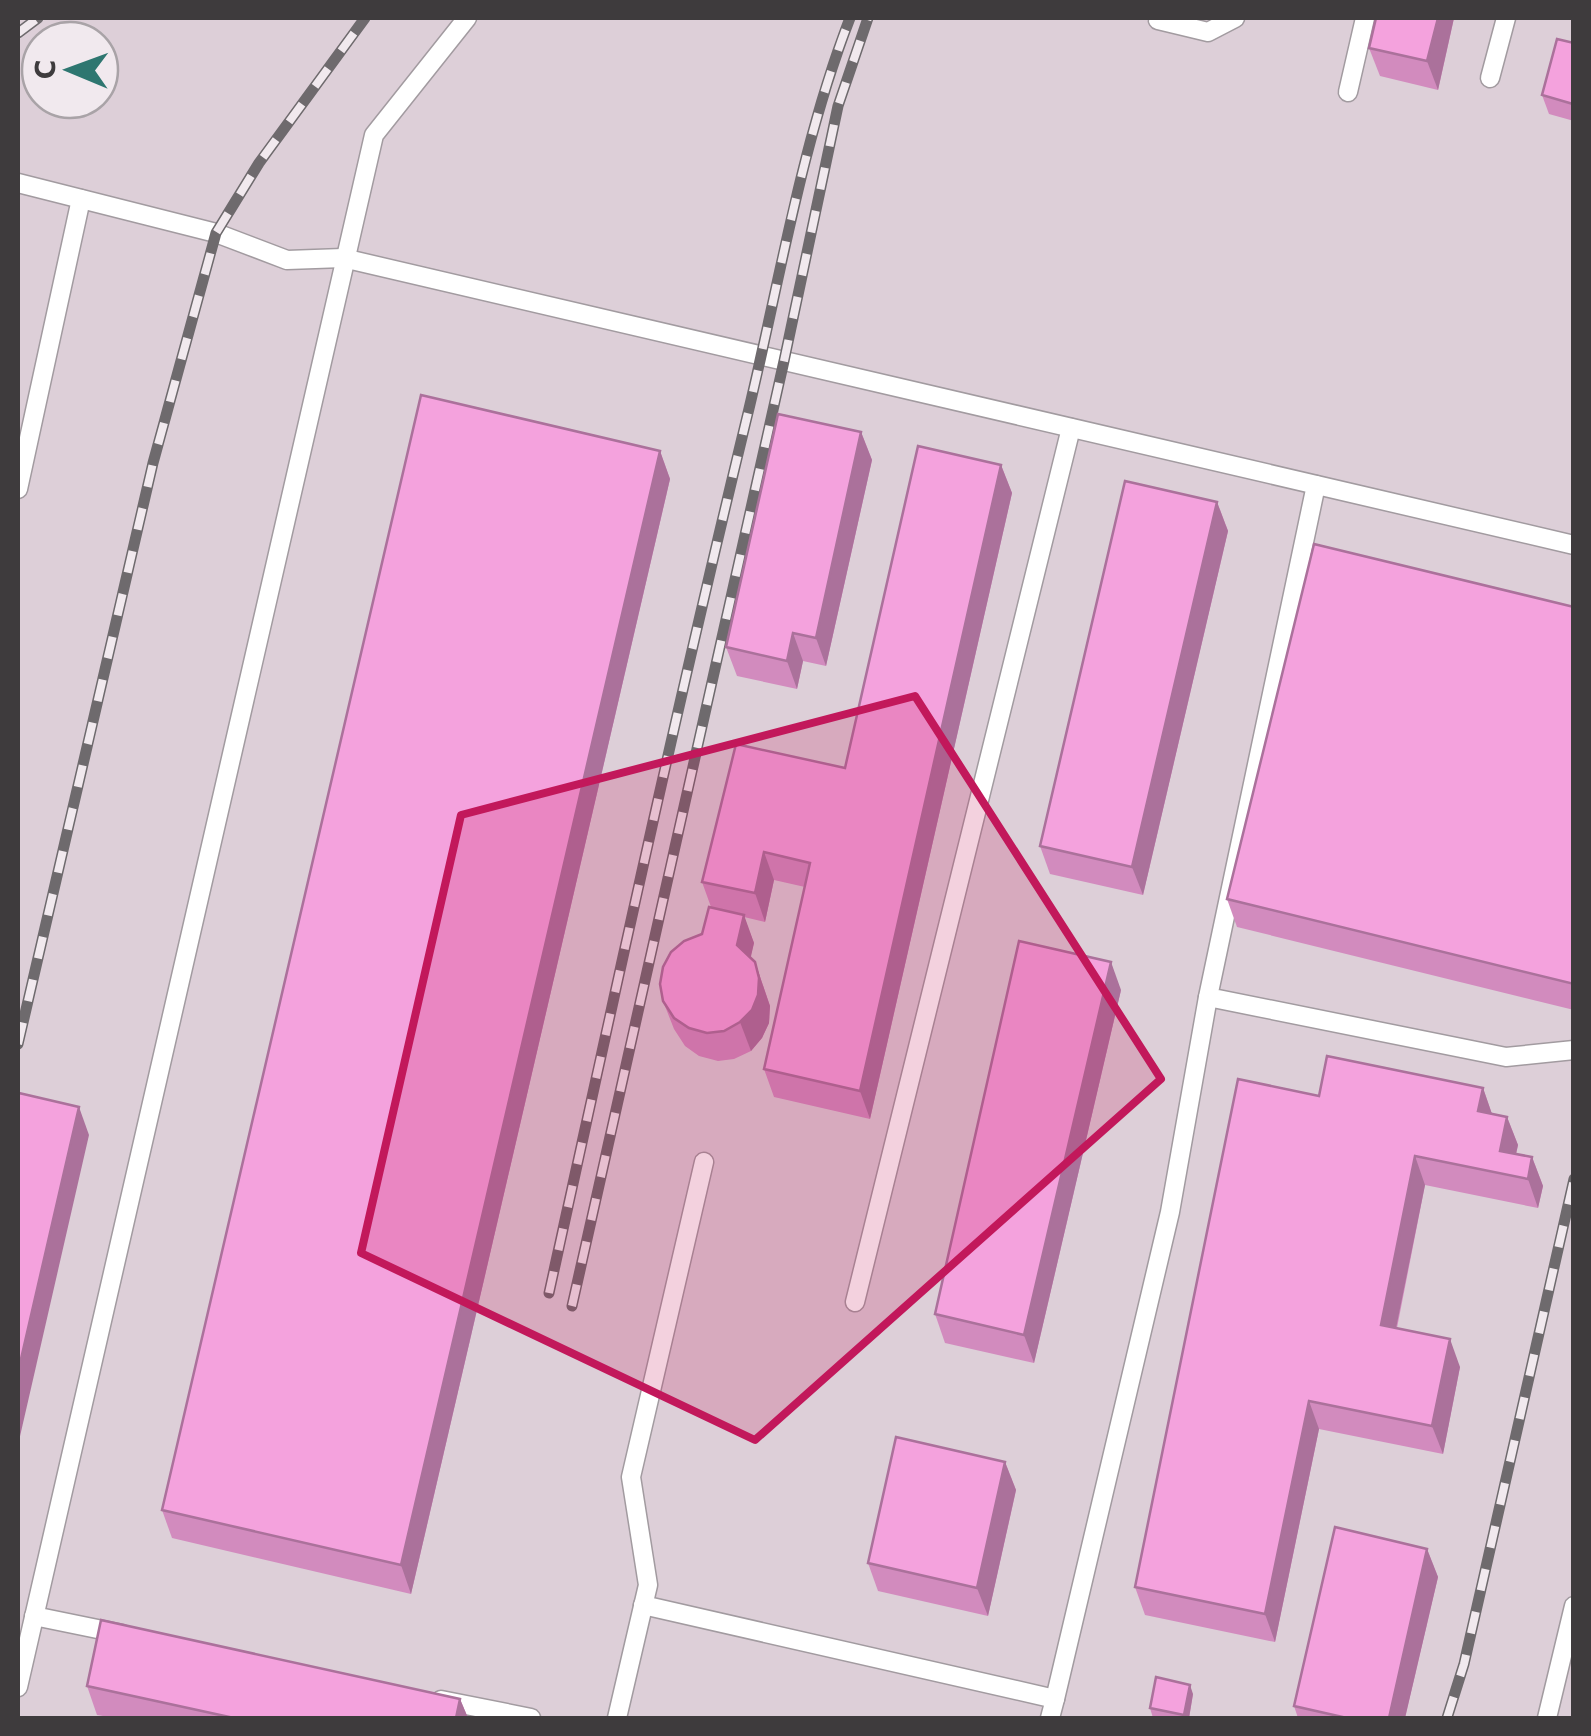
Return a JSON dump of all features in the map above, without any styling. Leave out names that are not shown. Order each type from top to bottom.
[{"type":"lane","points":[[18,1687],[374,135],[467,18]]},
{"type":"lane","points":[[1158,20],[1208,32],[1234,18]]},
{"type":"lane","points":[[1348,92],[1365,18]]},
{"type":"lane","points":[[1490,78],[1506,18]]},
{"type":"lane","points":[[18,183],[216,233],[286,260],[344,258],[1574,546]]},
{"type":"lane","points":[[18,489],[81,199]]},
{"type":"lane","points":[[855,1302],[1070,428]]},
{"type":"lane","points":[[1050,1718],[1170,1212],[1208,997],[1316,485]]},
{"type":"lane","points":[[1208,997],[1506,1057],[1574,1050]]},
{"type":"lane","points":[[617,1718],[648,1584],[631,1478],[704,1162]]},
{"type":"lane","points":[[643,1606],[1055,1699]]},
{"type":"lane","points":[[1548,1718],[1566,1673],[1574,1606]]},
{"type":"lane","points":[[34,1616],[149,1640]]},
{"type":"lane","points":[[416,1695],[531,1718]]},
{"type":"highlighted area","points":[[915,696],[1161,1079],[755,1440],[361,1253],[461,815]]},
{"type":"shaded area","points":[[18,18],[1573,18],[1573,1718],[18,1718]]},
{"type":"building","points":[[1376,18],[1438,18],[1427,61],[1369,48]]},
{"type":"building","points":[[1557,39],[1574,43],[1573,104],[1542,95]]},
{"type":"building","points":[[421,395],[660,451],[401,1565],[162,1510]]},
{"type":"building","points":[[778,414],[861,432],[816,638],[793,633],[787,661],[726,647]]},
{"type":"building","points":[[918,446],[1001,465],[860,1091],[764,1069],[810,863],[764,852],[755,893],[702,882],[736,744],[845,768]]},
{"type":"building","points":[[1125,481],[1217,502],[1132,867],[1040,846]]},
{"type":"building","points":[[1314,544],[1574,607],[1574,984],[1227,899]]},
{"type":"building","points":[[709,907],[744,915],[737,945],[755,962],[759,978],[752,1010],[724,1031],[707,1033],[674,1018],[663,1001],[660,984],[671,952],[702,934]]},
{"type":"building","points":[[1019,941],[1111,962],[1024,1335],[935,1314]]},
{"type":"building","points":[[1327,1056],[1483,1088],[1478,1111],[1507,1117],[1500,1151],[1532,1157],[1528,1179],[1415,1156],[1381,1325],[1450,1339],[1432,1426],[1309,1401],[1265,1614],[1135,1587],[1238,1079],[1319,1096]]},
{"type":"building","points":[[19,1093],[79,1107],[18,1372],[18,1097]]},
{"type":"building","points":[[896,1437],[1005,1462],[977,1588],[868,1563]]},
{"type":"building","points":[[1335,1527],[1427,1549],[1389,1718],[1347,1718],[1294,1706]]},
{"type":"building","points":[[101,1620],[460,1699],[456,1718],[234,1718],[87,1686]]},
{"type":"building","points":[[1156,1677],[1190,1685],[1184,1715],[1150,1708]]},
{"type":"railway","points":[[18,33],[38,18]]},
{"type":"railway","points":[[18,1044],[153,463],[216,233],[259,163],[365,18]]},
{"type":"railway","points":[[549,1293],[792,217],[817,116],[850,18]]},
{"type":"railway","points":[[572,1306],[838,106],[868,18]]},
{"type":"railway","points":[[1447,1718],[1464,1664],[1574,1179]]}]
